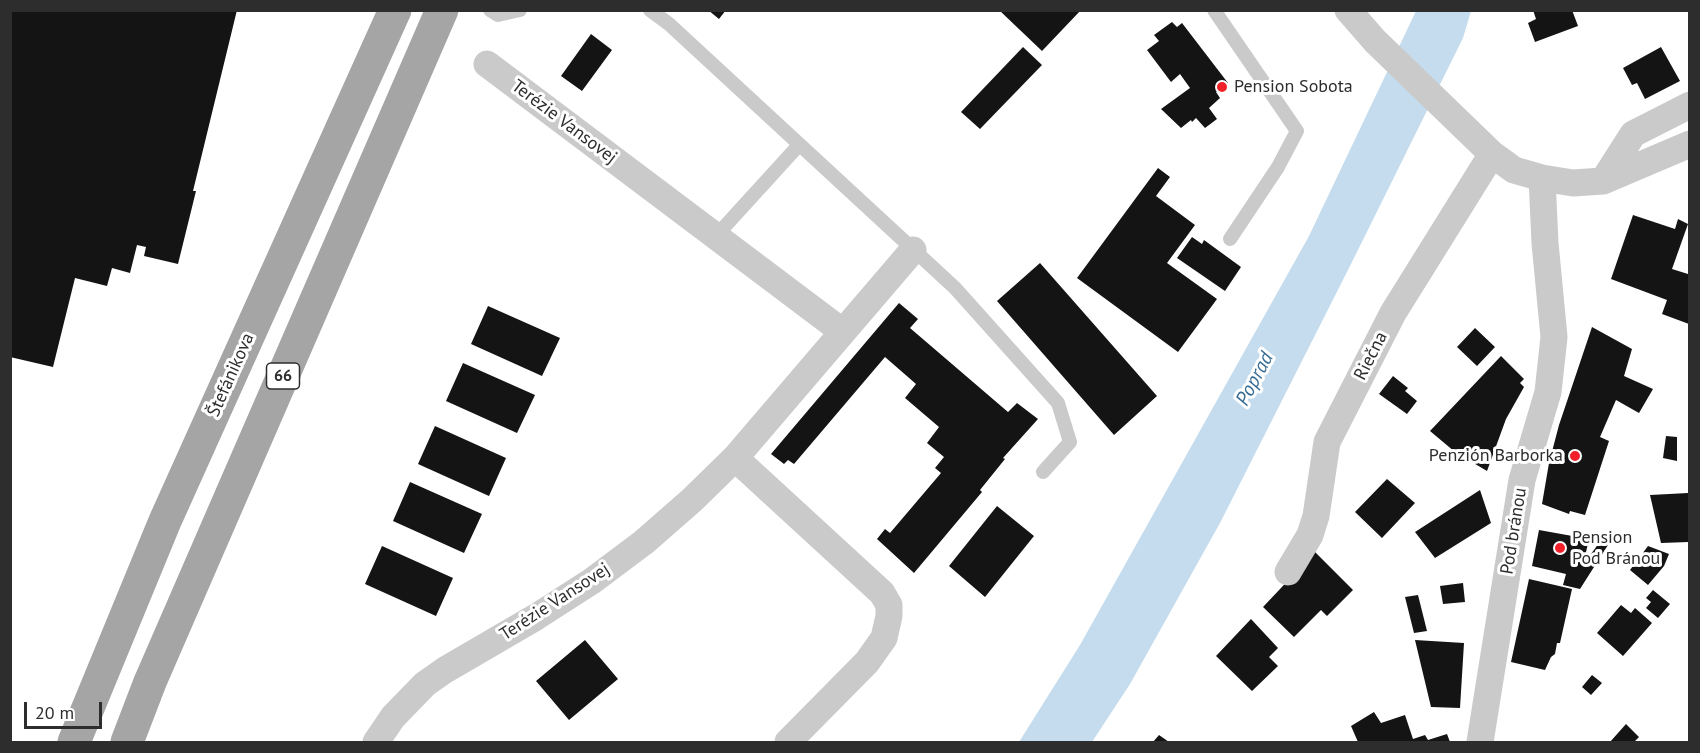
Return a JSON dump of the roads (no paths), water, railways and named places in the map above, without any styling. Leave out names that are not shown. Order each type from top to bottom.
[{"type":"main road","name":"Štefánikova","points":[[74,742],[165,521],[395,10]]},
{"type":"main road","name":"66","points":[[127,742],[150,682],[442,10]]},
{"type":"street","points":[[1348,10],[1375,41],[1492,154],[1514,170],[1573,183],[1603,181],[1689,144]]},
{"type":"street","name":"Terézie Vansovej","points":[[487,64],[843,332]]},
{"type":"street","points":[[1603,181],[1633,134],[1689,105]]},
{"type":"street","name":"Riečna","points":[[1288,572],[1310,535],[1316,516],[1327,442],[1393,314],[1492,154]]},
{"type":"street","name":"Pod bránou","points":[[1480,742],[1522,480],[1548,392],[1554,337],[1545,243],[1542,178]]},
{"type":"street","name":"Terézie Vansovej","points":[[376,742],[393,717],[425,684],[592,581],[652,535],[692,500],[735,458],[913,250]]},
{"type":"street","points":[[735,458],[882,593],[889,605],[884,638],[867,662],[788,742]]},
{"type":"lane","points":[[490,10],[498,15],[520,10]]},
{"type":"lane","points":[[650,10],[669,24],[955,288],[1058,403],[1070,442],[1044,472]]},
{"type":"lane","points":[[1214,10],[1297,131],[1278,167],[1230,239]]},
{"type":"lane","points":[[716,236],[799,145]]},
{"type":"water","name":"Poprad","points":[[1416,11],[1471,11],[1463,38],[1220,523],[1130,684],[1092,742],[1019,742],[1080,645],[1309,236]]},
{"type":"place","name":"Pension Sobota","points":[[1222,87]]},
{"type":"place","name":"Penzión Barborka","points":[[1575,456]]},
{"type":"place","name":"Pension Pod Bránou","points":[[1560,548]]}]
